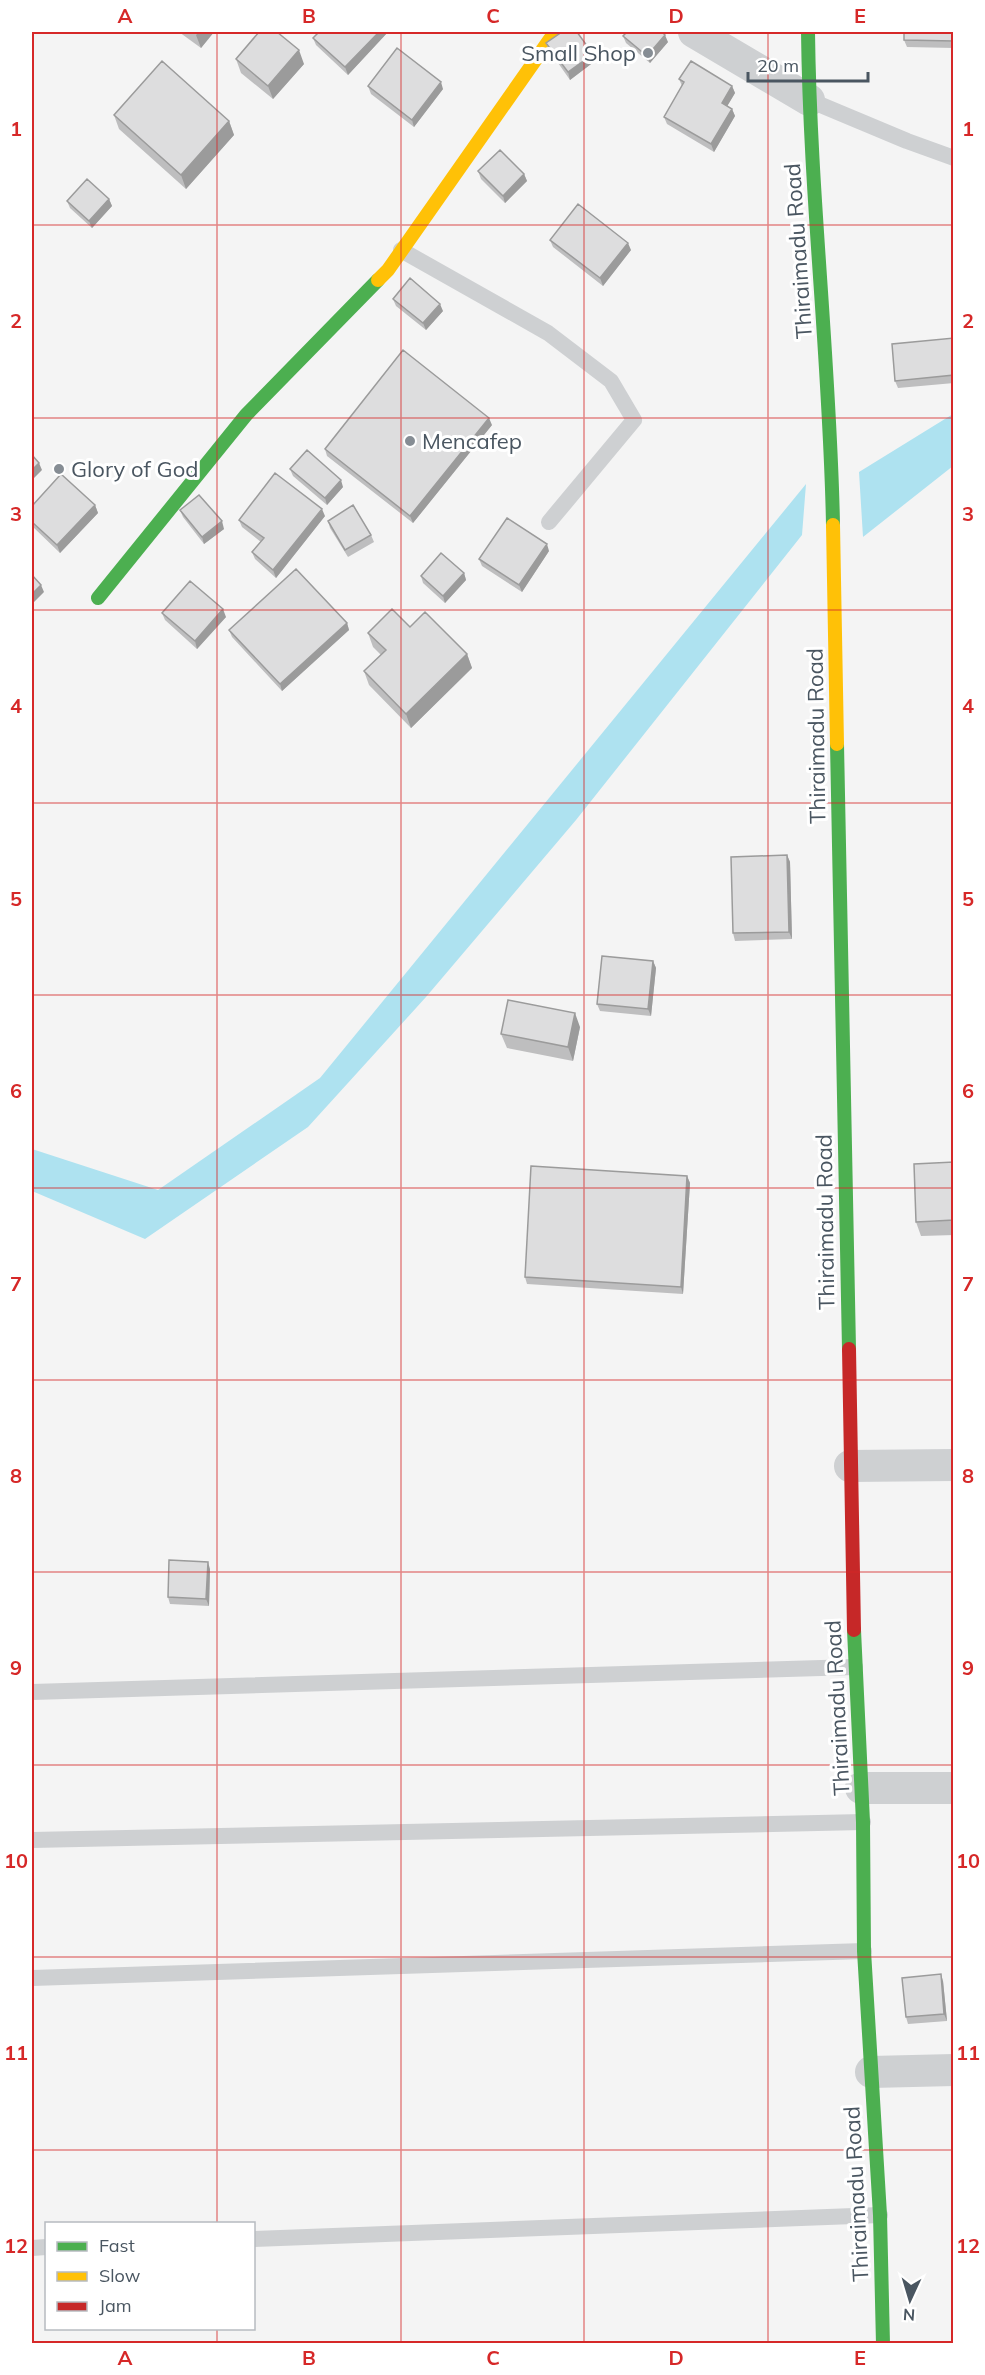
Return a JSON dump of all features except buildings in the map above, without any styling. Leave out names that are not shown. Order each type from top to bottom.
[{"type":"street","points":[[98,598],[246,415],[388,270],[555,32]]},
{"type":"street","points":[[694,32],[809,100]]},
{"type":"street","name":"Thiraimadu Road","points":[[808,32],[809,100],[832,464],[855,1667],[863,1822],[864,1951],[880,2215],[883,2343]]},
{"type":"street","points":[[850,1466],[954,1465]]},
{"type":"street","points":[[861,1788],[954,1788]]},
{"type":"street","points":[[870,2072],[954,2070]]},
{"type":"lane","points":[[809,100],[954,158]]},
{"type":"lane","points":[[401,250],[548,333],[611,381],[634,420],[549,522]]},
{"type":"lane","points":[[32,1692],[855,1667]]},
{"type":"lane","points":[[32,1840],[863,1822]]},
{"type":"lane","points":[[32,1978],[864,1951]]},
{"type":"lane","points":[[255,2239],[880,2215]]},
{"type":"water","points":[[953,414],[953,466],[863,537],[859,472]]},
{"type":"water","points":[[806,484],[802,535],[576,820],[426,997],[308,1127],[145,1239],[32,1191],[32,1149],[158,1190],[320,1078]]},
{"type":"traffic: fast","points":[[808,32],[812,156],[828,402],[833,525]]},
{"type":"traffic: fast","points":[[98,598],[246,415],[378,280]]},
{"type":"traffic: fast","points":[[837,744],[849,1349]]},
{"type":"traffic: fast","points":[[854,1630],[863,1822],[864,1951],[880,2215],[883,2344]]},
{"type":"traffic: slow","points":[[378,280],[388,270],[555,32]]},
{"type":"traffic: slow","points":[[833,525],[837,744]]},
{"type":"traffic: jam","points":[[849,1349],[854,1630]]},
{"type":"place","name":"Small Shop","points":[[648,53]]},
{"type":"place","name":"Mencafep","points":[[410,441]]},
{"type":"place","name":"Glory of God","points":[[59,469]]}]
